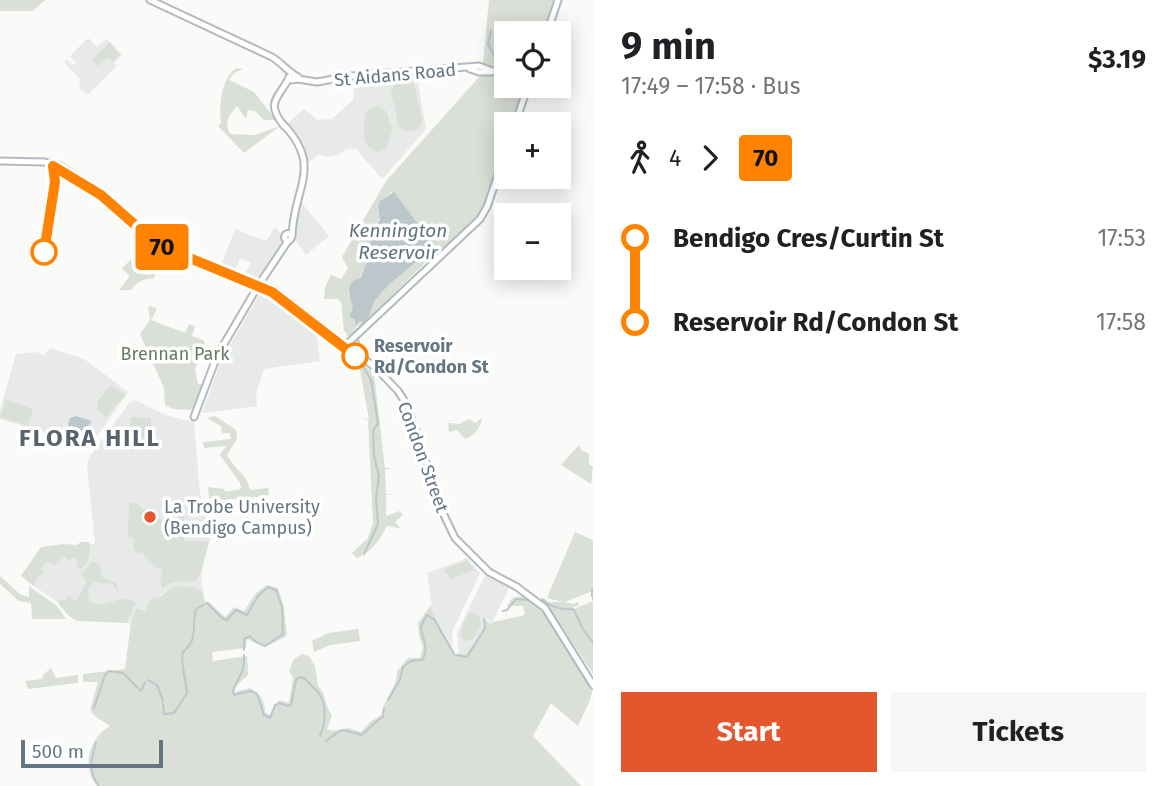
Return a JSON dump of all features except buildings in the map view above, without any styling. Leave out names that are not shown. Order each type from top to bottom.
[{"type":"main road","points":[[150,0],[272,57],[292,77],[274,104],[275,113],[299,149]]},
{"type":"main road","points":[[551,21],[558,0]]},
{"type":"main road","name":"St Aidans Road","points":[[292,77],[310,82],[351,76],[467,69],[494,73]]},
{"type":"main road","points":[[259,285],[219,357],[197,413],[216,358],[259,285],[281,250],[293,224],[303,180],[304,161],[298,141],[283,124]]},
{"type":"main road","points":[[298,141],[303,180]]},
{"type":"main road","points":[[0,162],[43,163]]},
{"type":"main road","name":"Condon Street","points":[[43,163],[58,168],[92,188]]},
{"type":"main road","name":"Condon Street","points":[[43,163],[59,165],[92,188],[155,243],[280,293],[395,387],[407,405],[450,529],[488,569],[534,597],[552,617],[593,685]]},
{"type":"main road","points":[[345,345],[466,232],[480,216],[494,184]]},
{"type":"main road","name":"Condon Street","points":[[182,254],[259,285]]},
{"type":"main road","points":[[223,269],[230,275]]},
{"type":"shaded area","points":[[88,38],[97,47],[107,39],[122,55],[114,63],[117,66],[88,94],[80,89],[79,78],[64,62],[67,59],[73,65],[76,63],[70,56]]},
{"type":"shaded area","points":[[417,76],[426,129],[382,179],[356,149],[347,149],[338,155],[325,157],[319,154],[308,163],[304,145],[288,123],[304,109],[317,120],[332,119],[353,100],[355,80],[370,79],[373,86],[376,85],[375,78]]},
{"type":"shaded area","points":[[301,202],[329,236],[306,255],[294,238]]},
{"type":"shaded area","points":[[275,227],[283,240],[260,278],[244,274],[251,263],[240,258],[235,271],[221,265],[235,229],[266,241]]},
{"type":"shaded area","points":[[262,290],[270,293],[316,329],[320,361],[264,369],[256,394],[257,406],[202,413],[221,360]]},
{"type":"shaded area","points":[[50,348],[84,359],[128,392],[90,446],[0,419],[0,410],[16,354],[37,352],[43,355]]},
{"type":"shaded area","name":"La Trobe University (Bendigo Campus)","points":[[135,400],[168,416],[194,422],[200,494],[210,525],[210,539],[201,575],[203,592],[173,586],[155,599],[145,611],[136,608],[131,623],[75,620],[59,603],[26,581],[22,574],[29,565],[74,547],[95,544],[88,459],[130,402]]},
{"type":"shaded area","points":[[467,558],[480,573],[452,632],[453,647],[433,614],[427,573]]},
{"type":"shaded area","points":[[486,573],[509,588],[491,625],[486,618],[485,628],[465,655],[459,653],[457,633]]},
{"type":"green space","points":[[0,0],[45,0],[33,11],[0,11]]},
{"type":"green space","points":[[489,0],[554,0],[546,21],[494,21],[494,70],[483,63]]},
{"type":"green space","points":[[110,42],[120,55],[114,61],[108,58],[98,66],[92,59]]},
{"type":"green space","points":[[237,68],[243,69],[234,73],[229,80],[254,92],[276,120],[264,120],[255,111],[248,110],[246,119],[237,106],[228,119],[230,134],[255,135],[280,126],[244,153],[218,126],[221,123],[220,108],[224,85]]},
{"type":"green space","points":[[494,74],[494,98],[521,98],[516,112],[494,112],[494,185],[476,220],[439,255],[436,252],[366,321],[377,297],[418,260],[429,246],[426,236],[392,192],[380,201],[380,217],[370,241],[365,268],[361,278],[348,292],[353,307],[350,318],[355,320],[356,325],[352,331],[358,327],[360,321],[364,323],[349,338],[344,330],[341,302],[338,299],[324,299],[325,287],[331,275],[341,279],[348,268],[342,257],[386,181],[480,76]]},
{"type":"green space","points":[[408,81],[414,84],[422,119],[420,127],[410,131],[399,127],[391,92],[395,84]]},
{"type":"green space","points":[[378,106],[387,112],[392,130],[387,147],[377,152],[367,145],[364,128],[367,110]]},
{"type":"green space","points":[[131,259],[139,266],[147,268],[145,275],[156,274],[153,279],[140,281],[131,290],[119,290],[130,276],[122,269]]},
{"type":"green space","name":"Brennan Park","points":[[150,306],[157,309],[151,320],[185,333],[189,324],[195,326],[192,336],[205,341],[195,369],[198,384],[204,384],[195,406],[190,410],[173,409],[165,405],[164,388],[140,334],[150,320]]},
{"type":"green space","points":[[359,364],[363,364],[374,374],[385,468],[392,468],[385,470],[386,494],[392,495],[386,495],[386,516],[400,511],[403,515],[395,522],[400,528],[386,526],[374,545],[356,558],[352,553],[368,538],[373,523],[368,421],[361,417],[369,420]]},
{"type":"green space","points":[[110,385],[125,396],[106,417],[98,411],[97,402]]},
{"type":"green space","points":[[6,400],[33,409],[28,426],[0,417]]},
{"type":"green space","points":[[215,416],[236,430],[237,439],[227,455],[246,480],[250,490],[268,488],[269,495],[249,498],[254,509],[246,498],[209,498],[208,487],[224,489],[225,492],[241,489],[240,483],[220,455],[226,446],[204,448],[203,442],[231,439],[230,433],[222,433],[221,426],[207,418]]},
{"type":"green space","points":[[131,417],[151,418],[151,450],[130,450]]},
{"type":"green space","points":[[482,418],[472,436],[465,439],[457,430],[449,432],[448,423],[459,424],[470,419],[475,423]]},
{"type":"green space","points":[[579,445],[581,450],[589,454],[589,464],[593,467],[591,484],[561,465]]},
{"type":"green space","points":[[129,503],[136,503],[143,509],[151,510],[151,515],[163,521],[171,522],[179,515],[184,516],[184,541],[209,542],[195,582],[173,582],[162,589],[160,580],[163,568],[157,568],[141,552],[139,551],[139,554],[134,550],[133,538],[128,537]]},
{"type":"green space","points":[[575,532],[593,540],[593,591],[565,602],[575,604],[577,601],[579,605],[574,609],[593,601],[593,674],[560,624],[540,600],[544,598],[548,602],[563,602],[547,598]]},
{"type":"green space","points":[[89,542],[90,549],[89,558],[79,570],[76,558],[73,557],[69,561],[65,556],[54,566],[47,561],[34,586],[21,576],[41,547],[77,545]]},
{"type":"green space","points":[[467,560],[475,570],[451,579],[443,570]]},
{"type":"green space","points":[[93,561],[99,563],[102,577],[116,583],[120,595],[113,584],[94,582],[88,589],[89,601],[98,604],[124,599],[136,602],[127,623],[77,621],[58,603],[61,599],[65,601],[67,595],[76,601],[87,581],[81,574]]},
{"type":"green space","points":[[0,576],[21,595],[29,597],[29,586],[57,606],[66,619],[32,619],[31,603],[19,601],[0,584]]},
{"type":"green space","points":[[267,585],[278,588],[284,607],[287,636],[265,647],[247,639],[246,648],[212,652],[213,661],[247,656],[248,675],[236,686],[234,692],[250,688],[254,690],[269,715],[279,700],[289,703],[293,678],[289,671],[294,659],[302,654],[309,656],[315,666],[318,686],[332,715],[327,729],[332,731],[348,728],[361,732],[381,715],[397,671],[408,658],[420,658],[423,647],[418,623],[431,605],[456,657],[459,653],[465,655],[485,628],[484,618],[491,625],[493,622],[525,615],[523,606],[507,606],[512,598],[527,595],[541,611],[543,609],[593,688],[578,726],[551,703],[533,736],[581,786],[97,786],[89,770],[90,753],[97,738],[110,726],[90,710],[98,682],[83,682],[83,674],[125,669],[131,622],[136,608],[145,611],[150,599],[161,596],[173,586],[192,587],[203,592],[205,602],[210,603],[225,617],[234,607],[244,611],[256,593]]},
{"type":"green space","points":[[470,612],[479,616],[481,626],[473,639],[465,641],[460,636]]},
{"type":"green space","points":[[358,629],[360,641],[330,645],[314,652],[312,641],[328,633]]},
{"type":"green space","points":[[51,668],[56,678],[78,675],[78,683],[28,689],[25,681],[42,679]]},
{"type":"water","name":"Kennington Reservoir","points":[[394,192],[424,232],[429,246],[418,260],[383,291],[375,301],[367,320],[364,323],[360,321],[352,333],[356,326],[355,320],[349,317],[353,307],[349,294],[350,286],[361,278],[367,261],[370,241],[380,219],[380,201]]},
{"type":"water","points":[[76,416],[92,421],[76,439],[73,438],[68,425],[70,418]]},
{"type":"waterway","points":[[491,31],[488,44],[494,55]]},
{"type":"waterway","points":[[358,340],[363,355]]},
{"type":"waterway","points":[[362,364],[371,380],[378,423],[373,431],[374,456],[379,476],[376,498],[378,524],[364,554]]},
{"type":"waterway","points":[[207,603],[227,620],[236,610],[247,615],[258,596],[268,587],[276,590],[282,607],[283,634],[265,646],[250,636],[244,639],[244,650]]},
{"type":"waterway","points":[[592,590],[592,596]]},
{"type":"waterway","points":[[503,611],[516,599],[529,600]]},
{"type":"waterway","points":[[542,599],[556,607],[573,609]]},
{"type":"waterway","points":[[182,658],[193,638],[196,609],[205,604]]},
{"type":"waterway","points":[[574,610],[593,643]]},
{"type":"waterway","points":[[388,700],[400,680],[403,667],[411,661],[422,660],[424,656],[421,626],[427,615],[434,619],[454,654]]},
{"type":"waterway","points":[[456,655],[467,657],[485,628],[484,619]]},
{"type":"waterway","points":[[244,655],[234,695],[250,691],[257,694],[264,715],[270,718],[275,705],[291,705],[296,680],[299,677],[304,678],[318,692],[323,703],[325,716],[320,736]]},
{"type":"waterway","points":[[163,704],[164,714],[174,713],[187,693],[182,660]]},
{"type":"waterway","points":[[94,708],[105,675],[109,671],[123,673],[141,691],[145,682]]},
{"type":"waterway","points":[[148,680],[157,685],[163,701]]},
{"type":"waterway","points":[[378,720],[383,717],[384,708]]},
{"type":"waterway","points":[[363,734],[377,721]]},
{"type":"waterway","points":[[326,741],[342,730],[361,735]]},
{"type":"waterway","points":[[96,743],[92,765],[93,776],[99,786]]},
{"type":"bus line","name":"70","points":[[44,252],[55,182],[53,166],[101,195],[158,245],[272,292],[355,356]]},
{"type":"place","name":"Reservoir Rd/Condon St","points":[[355,356]]},
{"type":"place","name":"La Trobe University (Bendigo Campus)","points":[[150,517]]},
{"type":"district","name":"FLORA HILL","points":[[90,438]]}]
